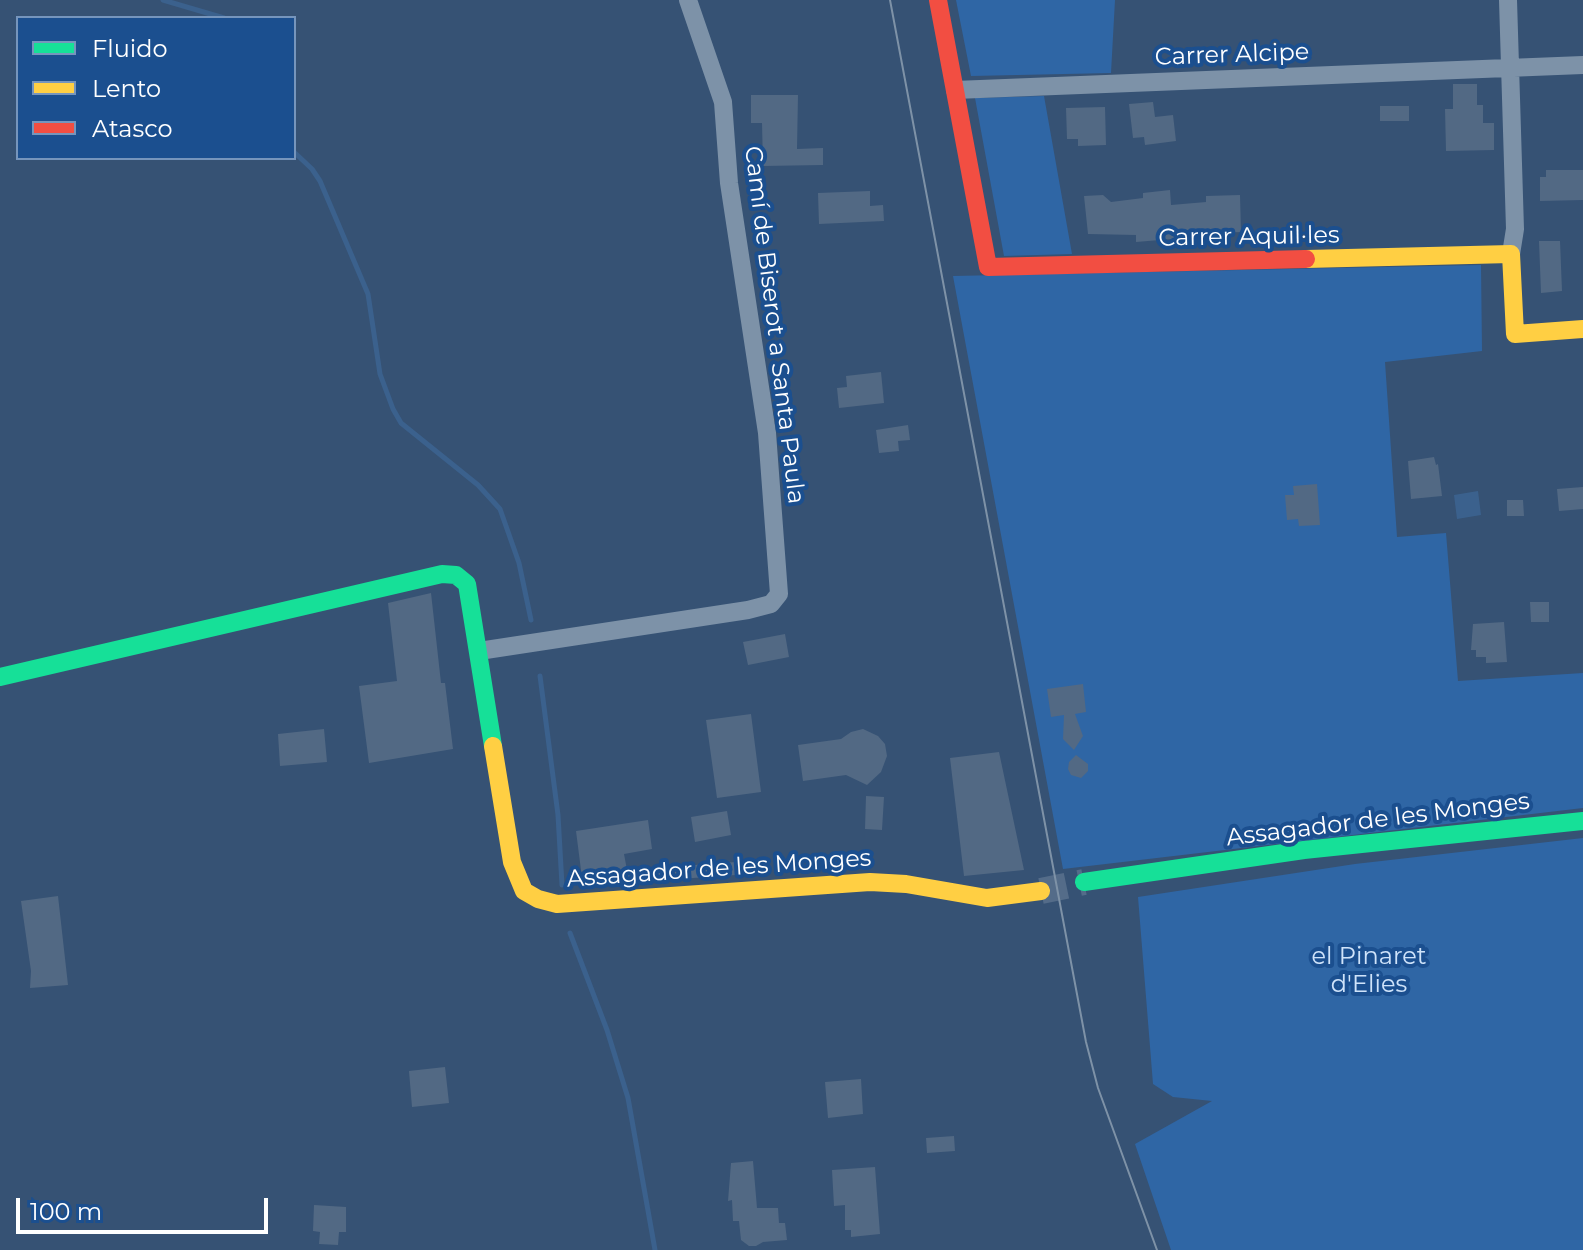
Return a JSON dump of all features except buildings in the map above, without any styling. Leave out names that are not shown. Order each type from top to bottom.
[{"type":"street","name":"Camí de Biserot a Santa Paula","points":[[479,651],[748,610],[771,604],[779,594],[767,433],[729,183],[723,102],[688,0]]},
{"type":"street","points":[[938,0],[955,90]]},
{"type":"street","points":[[1508,0],[1515,334],[1583,329]]},
{"type":"street","name":"Carrer Alcipe","points":[[955,90],[1583,65]]},
{"type":"street","name":"Carrer Aquil·les","points":[[955,90],[988,267],[1511,254]]},
{"type":"street","name":"Assagador de les Monges","points":[[0,677],[442,574],[456,575],[467,584],[512,862],[524,891],[538,899],[557,904],[870,882],[906,884],[987,898],[1041,891]]},
{"type":"street","name":"Assagador de les Monges","points":[[1084,882],[1304,850],[1583,821]]},
{"type":"green space","points":[[956,0],[1115,0],[1111,73],[971,76]]},
{"type":"green space","points":[[1044,96],[1072,254],[1004,256],[975,98]]},
{"type":"green space","points":[[1481,265],[1482,351],[1385,362],[1397,537],[1446,533],[1458,681],[1583,673],[1583,808],[1063,869],[953,276]]},
{"type":"green space","name":"el Pinaret d'Elies","points":[[1583,838],[1583,1250],[1171,1250],[1135,1144],[1212,1101],[1173,1097],[1153,1084],[1138,897],[1355,864]]},
{"type":"shaded area","points":[[1478,491],[1481,515],[1457,519],[1454,495]]},
{"type":"waterway","points":[[163,0],[217,16]]},
{"type":"waterway","points":[[296,154],[320,181],[368,294],[380,374],[393,409],[401,423],[478,485],[500,509],[519,563],[531,620]]},
{"type":"waterway","points":[[540,676],[558,815],[562,885]]},
{"type":"waterway","points":[[570,933],[607,1030],[628,1098],[655,1250]]},
{"type":"tunnel","points":[[1041,891],[1084,882]]},
{"type":"tram line","points":[[890,0],[1086,1042],[1098,1088],[1157,1250]]},
{"type":"traffic: fast","points":[[0,677],[442,574],[456,575],[467,584],[493,746]]},
{"type":"traffic: fast","points":[[1084,882],[1304,850],[1583,821]]},
{"type":"traffic: slow","points":[[1306,259],[1511,254],[1515,334],[1583,329]]},
{"type":"traffic: slow","points":[[493,746],[512,862],[524,891],[538,899],[557,904],[870,882],[906,884],[987,898],[1041,891]]},
{"type":"traffic: jam","points":[[938,0],[988,267],[1306,259]]}]
